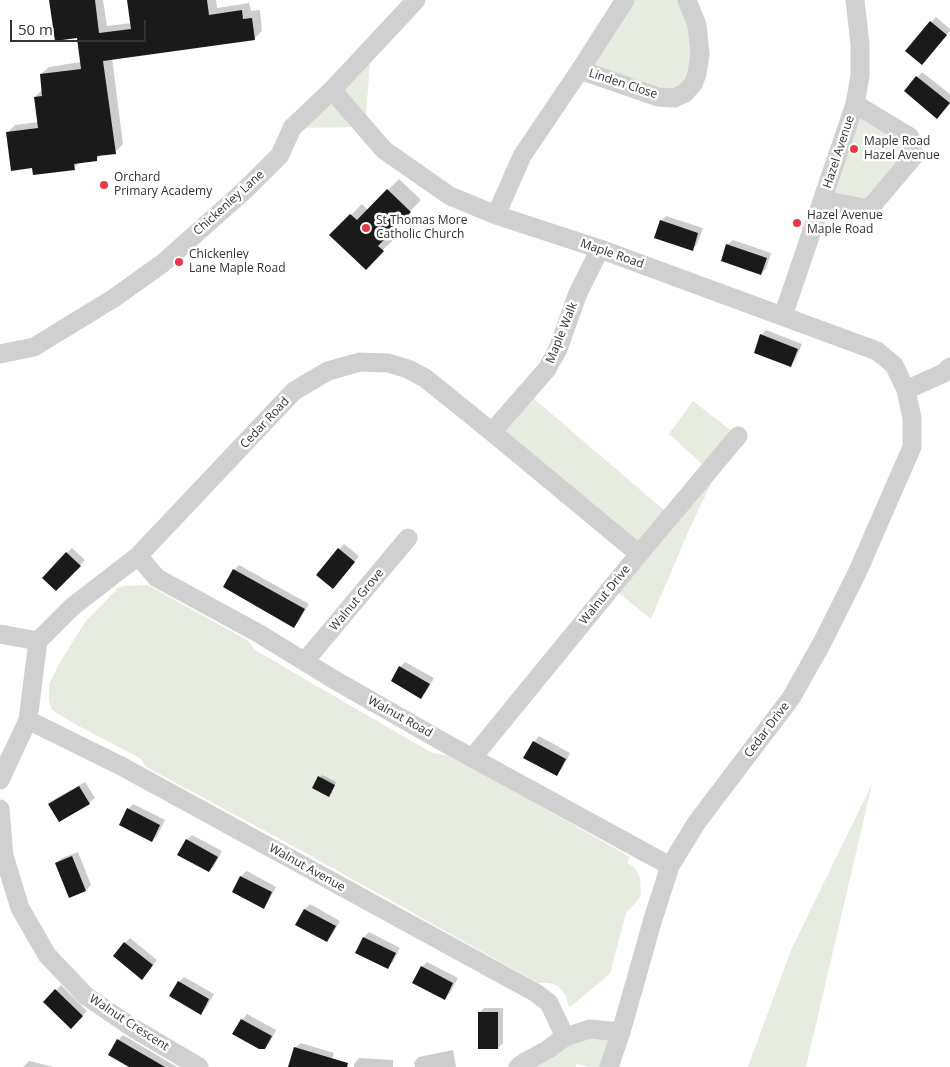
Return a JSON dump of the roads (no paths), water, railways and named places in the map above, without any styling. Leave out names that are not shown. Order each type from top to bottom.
[{"type":"street","name":"Chickenley Lane","points":[[0,354],[34,347],[114,298],[163,263],[245,190],[280,155],[292,128],[332,90],[416,0]]},
{"type":"street","name":"Linden Close","points":[[496,215],[522,156],[625,0]]},
{"type":"street","name":"Linden Close","points":[[580,70],[658,97],[674,98],[684,94],[693,84],[697,74],[700,54],[697,24],[686,0]]},
{"type":"street","name":"Hazel Avenue","points":[[783,316],[855,104],[860,76],[860,44],[854,0]]},
{"type":"street","name":"Maple Road","points":[[332,90],[384,150],[450,196],[496,215],[600,248],[877,351],[894,365],[906,390]]},
{"type":"street","name":"Hazel Avenue","points":[[823,200],[869,209],[914,156],[910,136],[855,104]]},
{"type":"street","name":"Maple Walk","points":[[492,432],[547,369],[558,349],[578,292],[600,248]]},
{"type":"street","name":"Cedar Road","points":[[38,641],[72,607],[138,556],[294,392],[328,371],[360,362],[388,363],[408,369],[425,378],[639,554]]},
{"type":"street","points":[[906,390],[944,373],[950,367]]},
{"type":"street","name":"Cedar Drive","points":[[609,1067],[670,866],[697,822],[791,698],[822,643],[857,573],[912,447],[912,418],[906,390]]},
{"type":"street","name":"Walnut Drive","points":[[473,757],[738,436]]},
{"type":"street","name":"Walnut Grove","points":[[305,661],[408,538]]},
{"type":"street","name":"Walnut Road","points":[[138,556],[157,578],[305,661],[350,689],[670,866]]},
{"type":"street","points":[[0,634],[38,641],[28,720],[0,780]]},
{"type":"street","name":"Walnut Avenue","points":[[28,720],[123,767],[536,993],[549,1003],[565,1037]]},
{"type":"street","name":"Walnut Crescent","points":[[0,809],[4,856],[20,908],[47,955],[86,996],[133,1028],[199,1067]]},
{"type":"street","points":[[518,1067],[548,1050],[565,1037],[590,1029],[621,1032]]},
{"type":"place","name":"Maple Road Hazel Avenue","points":[[854,149]]},
{"type":"place","name":"Orchard Primary Academy","points":[[104,185]]},
{"type":"place","name":"Hazel Avenue Maple Road","points":[[797,223]]},
{"type":"place","name":"St Thomas More Catholic Church","points":[[366,228]]},
{"type":"place","name":"Chickenley Lane Maple Road","points":[[179,262]]}]
